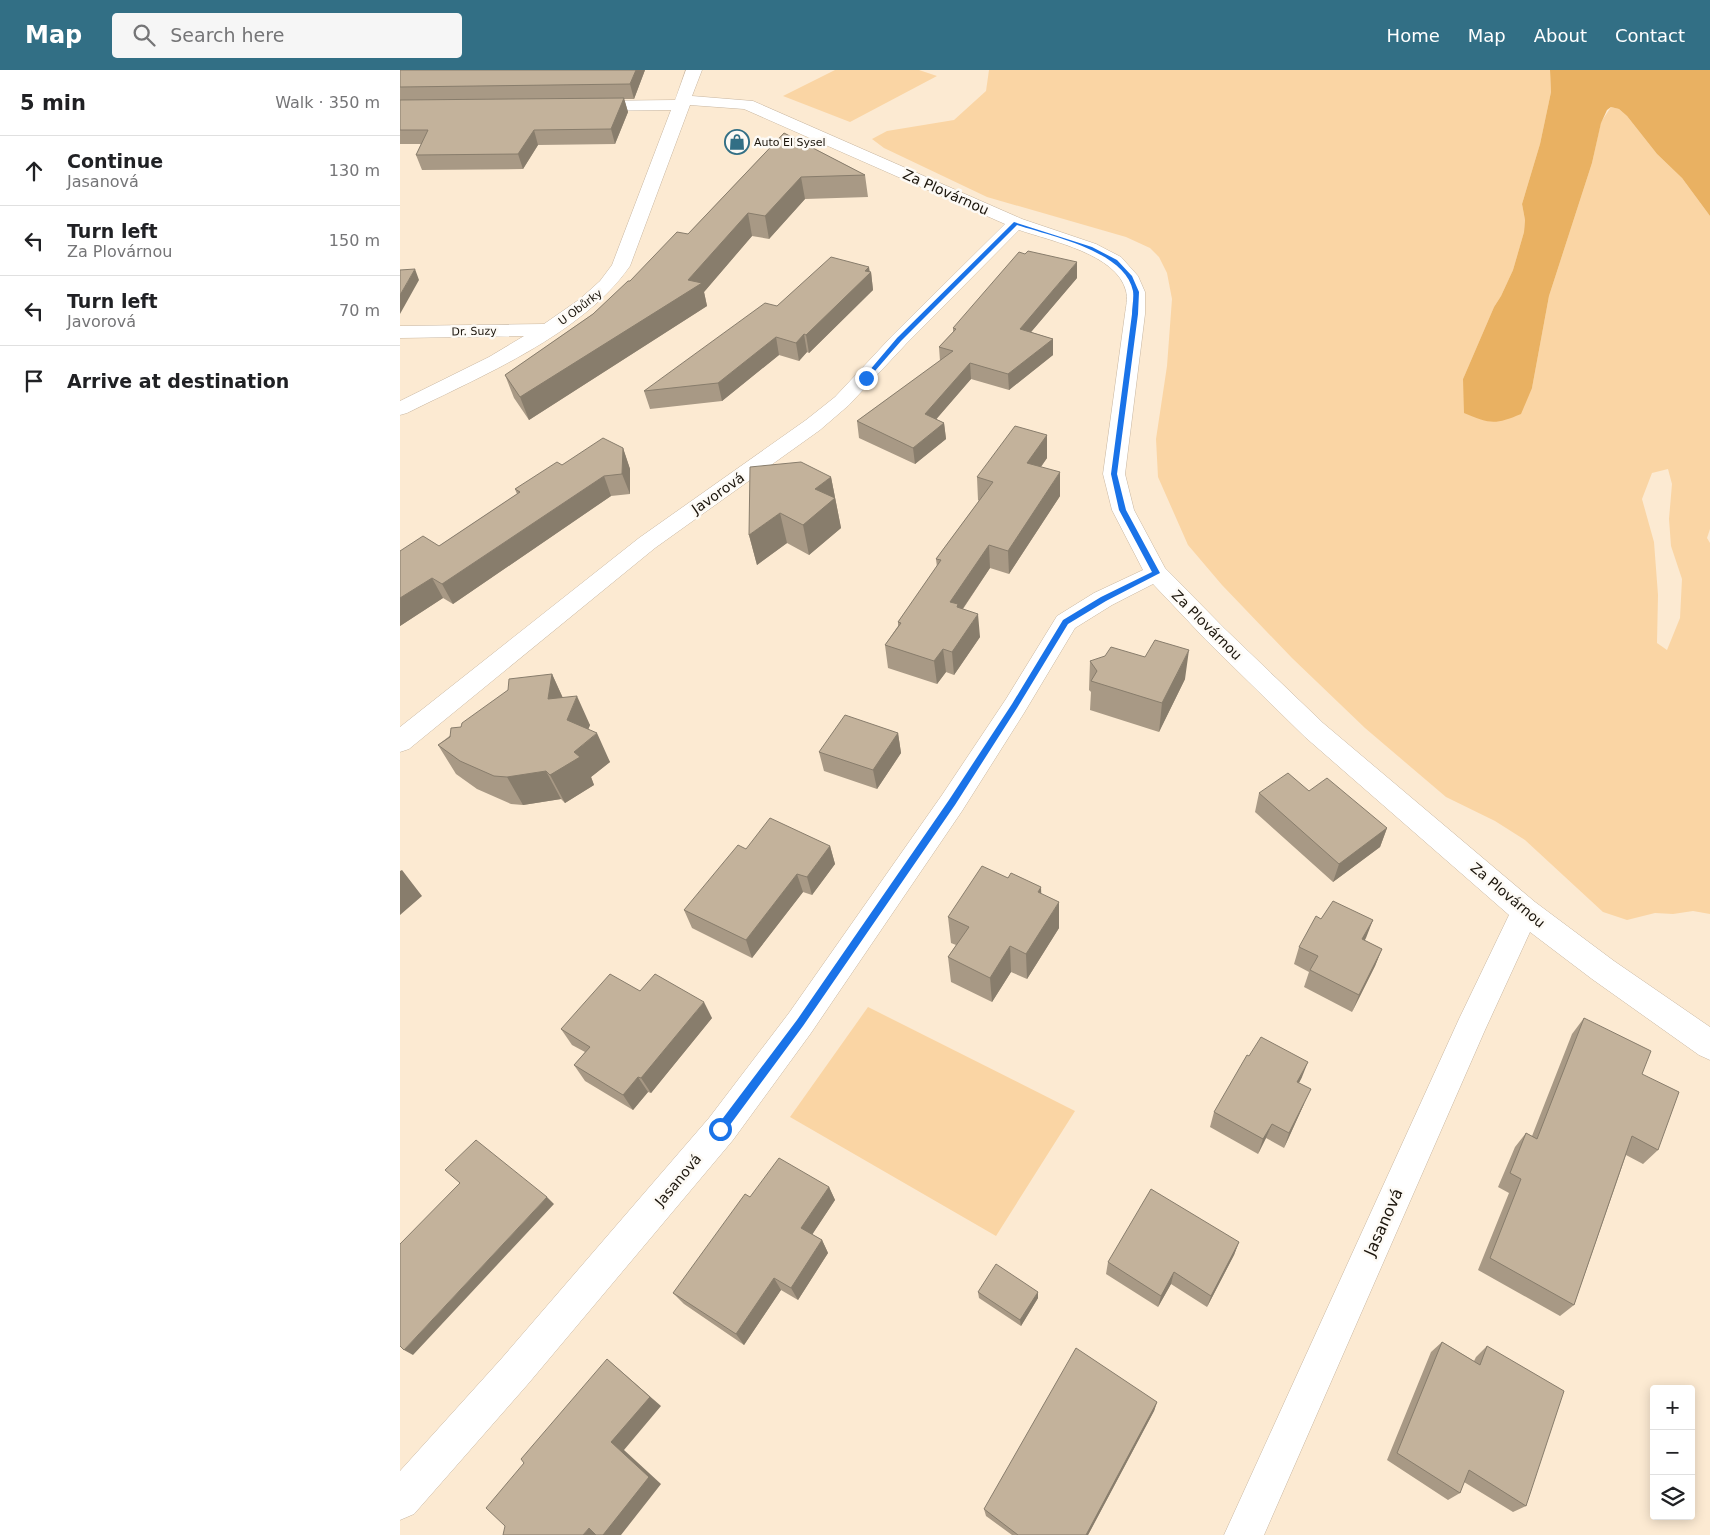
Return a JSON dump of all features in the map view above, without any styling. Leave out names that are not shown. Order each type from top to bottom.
[{"type":"street","name":"U Obůrky","points":[[400,409],[496,361],[549,330],[600,291],[621,266],[694,70]]},
{"type":"street","name":"Za Plovárnou","points":[[575,106],[682,102],[747,104],[1016,223],[1090,248],[1115,261],[1129,276],[1136,292],[1135,314],[1114,474],[1123,510],[1156,573],[1215,634],[1314,730],[1525,911],[1603,970],[1710,1045]]},
{"type":"street","name":"Javorová","points":[[400,742],[647,543],[813,425],[842,401],[866,378],[899,340],[1016,223]]},
{"type":"street","name":"Dr. Suzy","points":[[400,332],[549,330]]},
{"type":"street","name":"Jasanová","points":[[400,1500],[522,1364],[720,1129],[800,1023],[952,803],[1015,706],[1066,622],[1103,599],[1156,573]]},
{"type":"street","name":"Jasanová","points":[[1244,1535],[1466,1038],[1525,911]]},
{"type":"shaded area","points":[[835,70],[919,70],[937,76],[850,122],[783,96]]},
{"type":"shaded area","points":[[989,70],[1550,70],[1551,92],[1540,144],[1522,204],[1525,220],[1524,232],[1513,270],[1494,307],[1463,379],[1532,388],[1549,296],[1592,163],[1601,122],[1611,107],[1619,109],[1627,116],[1657,154],[1682,178],[1710,216],[1710,529],[1707,538],[1710,543],[1710,914],[1693,911],[1673,914],[1655,913],[1627,920],[1603,912],[1525,840],[1495,821],[1446,797],[1365,728],[1292,658],[1222,585],[1188,545],[1158,477],[1156,439],[1167,366],[1172,299],[1167,273],[1159,257],[1150,248],[1126,237],[987,197],[884,148],[872,139],[887,131],[954,120],[986,91]],"holes":[[[1668,469],[1672,484],[1669,519],[1671,546],[1682,579],[1680,618],[1667,650],[1657,643],[1658,595],[1654,542],[1642,499],[1652,473]]]},
{"type":"shaded area","points":[[1550,70],[1710,70],[1710,216],[1682,178],[1657,154],[1627,116],[1619,109],[1611,107],[1607,110],[1601,123],[1592,163],[1549,296],[1532,388],[1521,414],[1505,420],[1492,422],[1464,413],[1463,379],[1494,307],[1513,270],[1524,232],[1525,220],[1522,204],[1540,144],[1551,92]]},
{"type":"shaded area","points":[[868,1007],[1075,1111],[996,1236],[790,1117]]},
{"type":"building","points":[[400,70],[636,70],[630,84],[400,87]]},
{"type":"building","points":[[624,98],[611,129],[534,130],[518,154],[416,155],[428,130],[400,130],[400,100]]},
{"type":"building","points":[[784,133],[865,175],[801,177],[765,216],[748,213],[688,280],[702,283],[520,397],[505,375],[593,314],[630,281],[677,232],[688,234]]},
{"type":"building","points":[[1028,251],[1077,262],[1020,329],[1053,339],[1008,374],[970,363],[925,414],[944,423],[913,448],[857,421],[953,351],[939,347],[956,329],[953,328],[1019,252],[1025,254]]},
{"type":"building","points":[[831,257],[869,267],[865,271],[871,272],[796,343],[776,337],[718,383],[644,391],[765,303],[777,306]]},
{"type":"building","points":[[415,269],[400,295],[400,270]]},
{"type":"building","points":[[1015,426],[1047,435],[1027,463],[1060,472],[1008,551],[989,545],[950,602],[958,604],[957,607],[978,614],[952,652],[943,649],[934,661],[885,645],[901,623],[898,622],[941,560],[936,559],[993,482],[977,477]]},
{"type":"building","points":[[603,438],[623,448],[622,474],[604,476],[442,584],[432,578],[400,598],[400,551],[423,536],[439,546],[520,492],[515,489],[557,462],[562,465]]},
{"type":"building","points":[[801,462],[831,477],[815,489],[835,498],[803,525],[780,513],[749,535],[750,467]]},
{"type":"building","points":[[1155,640],[1189,650],[1162,703],[1091,681],[1097,671],[1090,661],[1105,656],[1111,647],[1145,657]]},
{"type":"building","points":[[552,674],[548,699],[577,696],[567,720],[597,733],[574,752],[580,757],[550,775],[546,771],[507,777],[494,776],[460,761],[438,745],[450,737],[451,728],[461,727],[462,723],[508,690],[509,679]]},
{"type":"building","points":[[845,715],[898,733],[873,770],[819,752]]},
{"type":"building","points":[[1288,773],[1309,791],[1327,778],[1387,828],[1339,864],[1259,793]]},
{"type":"building","points":[[770,818],[830,846],[807,877],[797,874],[746,940],[684,910],[738,845],[746,849]]},
{"type":"building","points":[[982,866],[1008,878],[1011,873],[1041,887],[1038,892],[1059,902],[1026,954],[1010,946],[990,978],[948,957],[969,927],[948,917]]},
{"type":"building","points":[[1333,901],[1373,920],[1362,939],[1382,949],[1359,995],[1310,970],[1318,956],[1299,947],[1316,916],[1321,919]]},
{"type":"building","points":[[610,974],[640,991],[655,974],[704,1002],[641,1078],[638,1077],[623,1095],[574,1065],[590,1047],[561,1029]]},
{"type":"building","points":[[1584,1018],[1651,1051],[1642,1074],[1679,1092],[1658,1150],[1632,1136],[1574,1305],[1490,1258],[1521,1179],[1510,1173],[1526,1133],[1537,1139]]},
{"type":"building","points":[[1261,1037],[1308,1062],[1297,1082],[1311,1089],[1289,1133],[1272,1124],[1263,1139],[1214,1112],[1247,1055],[1249,1056]]},
{"type":"building","points":[[476,1140],[547,1197],[404,1350],[400,1346],[400,1244],[460,1183],[445,1170]]},
{"type":"building","points":[[779,1158],[829,1187],[801,1228],[822,1240],[791,1288],[774,1278],[736,1334],[673,1293],[745,1194],[750,1197]]},
{"type":"building","points":[[1151,1189],[1239,1242],[1211,1296],[1174,1272],[1161,1296],[1108,1262]]},
{"type":"building","points":[[996,1264],[1038,1292],[1020,1320],[978,1292]]},
{"type":"building","points":[[1442,1342],[1480,1365],[1487,1346],[1564,1391],[1526,1506],[1469,1470],[1460,1493],[1397,1453]]},
{"type":"building","points":[[1076,1348],[1157,1402],[1086,1535],[1018,1535],[984,1509]]},
{"type":"building","points":[[607,1359],[650,1397],[611,1442],[649,1477],[603,1535],[596,1535],[589,1528],[583,1535],[503,1535],[505,1526],[486,1508],[524,1463],[521,1459]]},
{"type":"place","name":"Auto El Sysel","points":[[737,142]]},
{"type":"route","points":[[720,1129],[800,1023],[952,803],[1015,706],[1066,622],[1103,599],[1156,573],[1123,510],[1114,474],[1135,314],[1136,292],[1129,276],[1115,261],[1090,248],[1016,223],[899,340],[866,378]]}]
